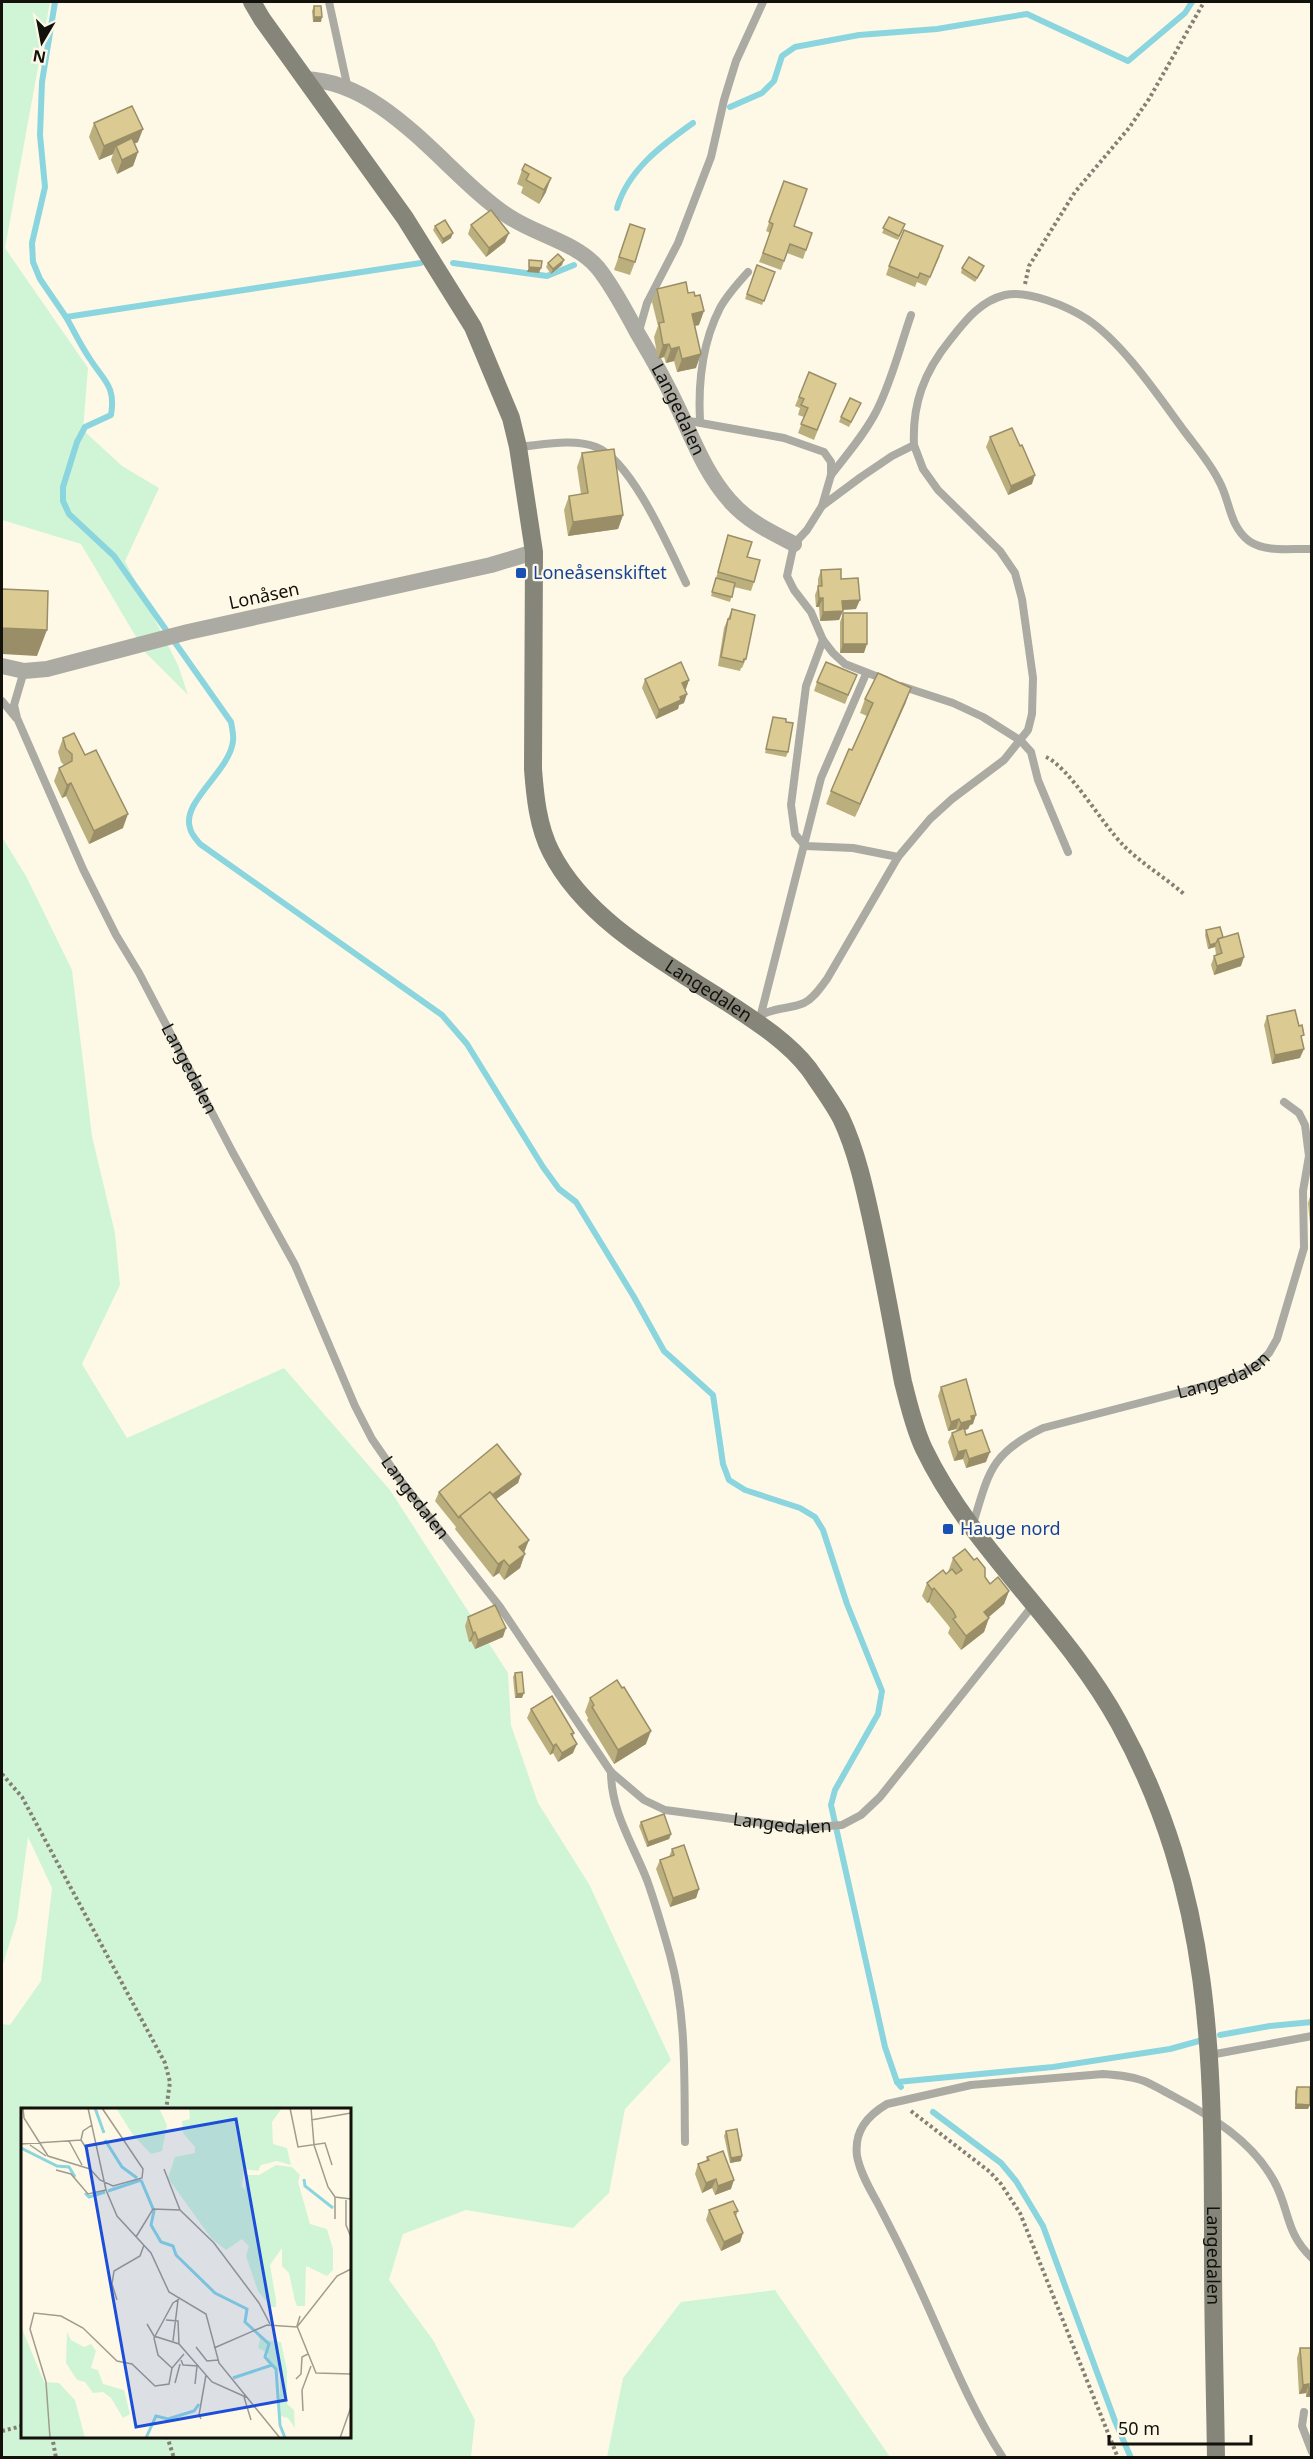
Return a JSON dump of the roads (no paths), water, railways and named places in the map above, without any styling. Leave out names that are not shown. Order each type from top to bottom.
[{"type":"main road","name":"Langedalen","points":[[252,2],[304,79],[405,218],[472,327],[511,418],[518,447],[534,552],[533,769],[535,797],[550,851],[580,894],[606,919],[638,944],[758,1018],[807,1066],[841,1119],[865,1189],[909,1408],[924,1448],[972,1528],[1070,1649],[1114,1715],[1148,1782],[1161,1814],[1182,1878],[1197,1944],[1210,2055],[1213,2117],[1216,2457]]},
{"type":"street","name":"Langedalen","points":[[304,79],[330,82],[348,89],[395,116],[480,196],[510,217],[586,257],[616,294],[692,421],[699,454],[714,481],[731,503],[757,525],[794,544]]},
{"type":"street","name":"Lonåsen","points":[[2,666],[24,671],[80,662],[146,642],[491,565],[534,552]]},
{"type":"lane","points":[[329,2],[334,34],[348,89]]},
{"type":"lane","points":[[638,333],[647,303],[678,243],[707,168],[736,61],[763,2]]},
{"type":"lane","points":[[748,272],[721,306],[713,324],[692,421],[784,438],[824,452],[831,462],[831,475],[822,506],[807,530],[794,544],[788,576],[794,590],[811,612],[823,640],[845,664],[866,674],[963,708],[983,717],[1021,741],[1031,752],[1038,780],[1068,852]]},
{"type":"lane","points":[[758,1018],[804,1003],[815,996],[898,857],[930,819],[952,799],[1004,760],[1028,730],[1032,714],[1033,678],[1022,599],[1015,573],[1000,550],[938,490],[922,469],[914,445],[913,424],[916,401],[927,375],[945,346],[970,315],[986,303],[1004,296],[1023,294],[1052,302],[1087,319],[1118,348],[1159,397],[1212,468],[1221,483],[1229,511],[1238,530],[1250,541],[1262,546],[1311,549]]},
{"type":"lane","points":[[831,475],[865,431],[876,412],[888,386],[911,315]]},
{"type":"lane","points":[[518,447],[584,443],[608,453],[628,474],[686,584]]},
{"type":"lane","points":[[822,506],[892,456],[914,445]]},
{"type":"lane","points":[[823,640],[804,695],[791,805],[795,834],[805,846],[853,848],[898,857]]},
{"type":"lane","name":"Langedalen","points":[[17,718],[15,698],[24,671]]},
{"type":"lane","points":[[758,1018],[821,778],[866,674]]},
{"type":"lane","name":"Langedalen","points":[[2,701],[17,718],[83,869],[116,935],[139,973],[233,1153],[296,1265],[355,1406],[372,1439],[500,1607],[611,1772],[644,1800],[665,1810],[801,1828],[842,1825],[861,1815],[880,1797],[1034,1604]]},
{"type":"lane","name":"Langedalen","points":[[972,1528],[986,1483],[994,1466],[1004,1452],[1018,1440],[1043,1428],[1216,1383],[1244,1372],[1259,1363],[1269,1353],[1277,1339],[1304,1248],[1303,1191],[1309,1156],[1305,1125],[1299,1113],[1284,1102]]},
{"type":"lane","points":[[611,1772],[612,1797],[646,1880],[670,1955],[680,1997],[684,2039],[685,2142]]},
{"type":"lane","points":[[1210,2055],[1311,2036]]},
{"type":"lane","points":[[1003,2457],[971,2405],[912,2271],[864,2176],[857,2157],[861,2129],[867,2118],[887,2104],[970,2085],[1103,2074],[1124,2075],[1145,2081],[1213,2117],[1245,2145],[1274,2180],[1292,2233],[1311,2258]]},
{"type":"lane","points":[[1304,2412],[1302,2426],[1311,2452]]},
{"type":"waterway","points":[[55,2],[42,82],[40,135],[45,187],[32,243],[33,262],[40,279],[66,317],[421,263]]},
{"type":"waterway","points":[[730,107],[762,93],[774,81],[782,56],[795,47],[859,35],[937,29],[1027,14],[1128,61],[1185,13],[1192,2]]},
{"type":"waterway","points":[[617,208],[622,194],[638,170],[658,150],[693,123]]},
{"type":"waterway","points":[[453,263],[547,276],[574,265]]},
{"type":"waterway","points":[[66,317],[87,354],[108,384],[112,405],[111,415],[85,427],[77,442],[63,487],[63,501],[69,514],[114,556],[231,722],[233,739],[230,752],[192,808],[189,818],[193,834],[200,844],[442,1015],[467,1044],[543,1167],[559,1189],[576,1202],[664,1351],[713,1395],[723,1464],[729,1480],[745,1490],[800,1508],[815,1517],[823,1530],[847,1604],[882,1691],[878,1714],[835,1790],[831,1805],[885,2047],[897,2082],[901,2087]]},
{"type":"waterway","points":[[1220,2035],[1270,2026],[1312,2022]]},
{"type":"waterway","points":[[897,2082],[1053,2067],[1170,2049],[1199,2041]]},
{"type":"waterway","points":[[933,2112],[1001,2163],[1016,2181],[1043,2226],[1115,2421],[1131,2458]]},
{"type":"place","name":"Loneåsenskiftet","points":[[521,573]]},
{"type":"place","name":"Hauge nord","points":[[948,1529]]}]
